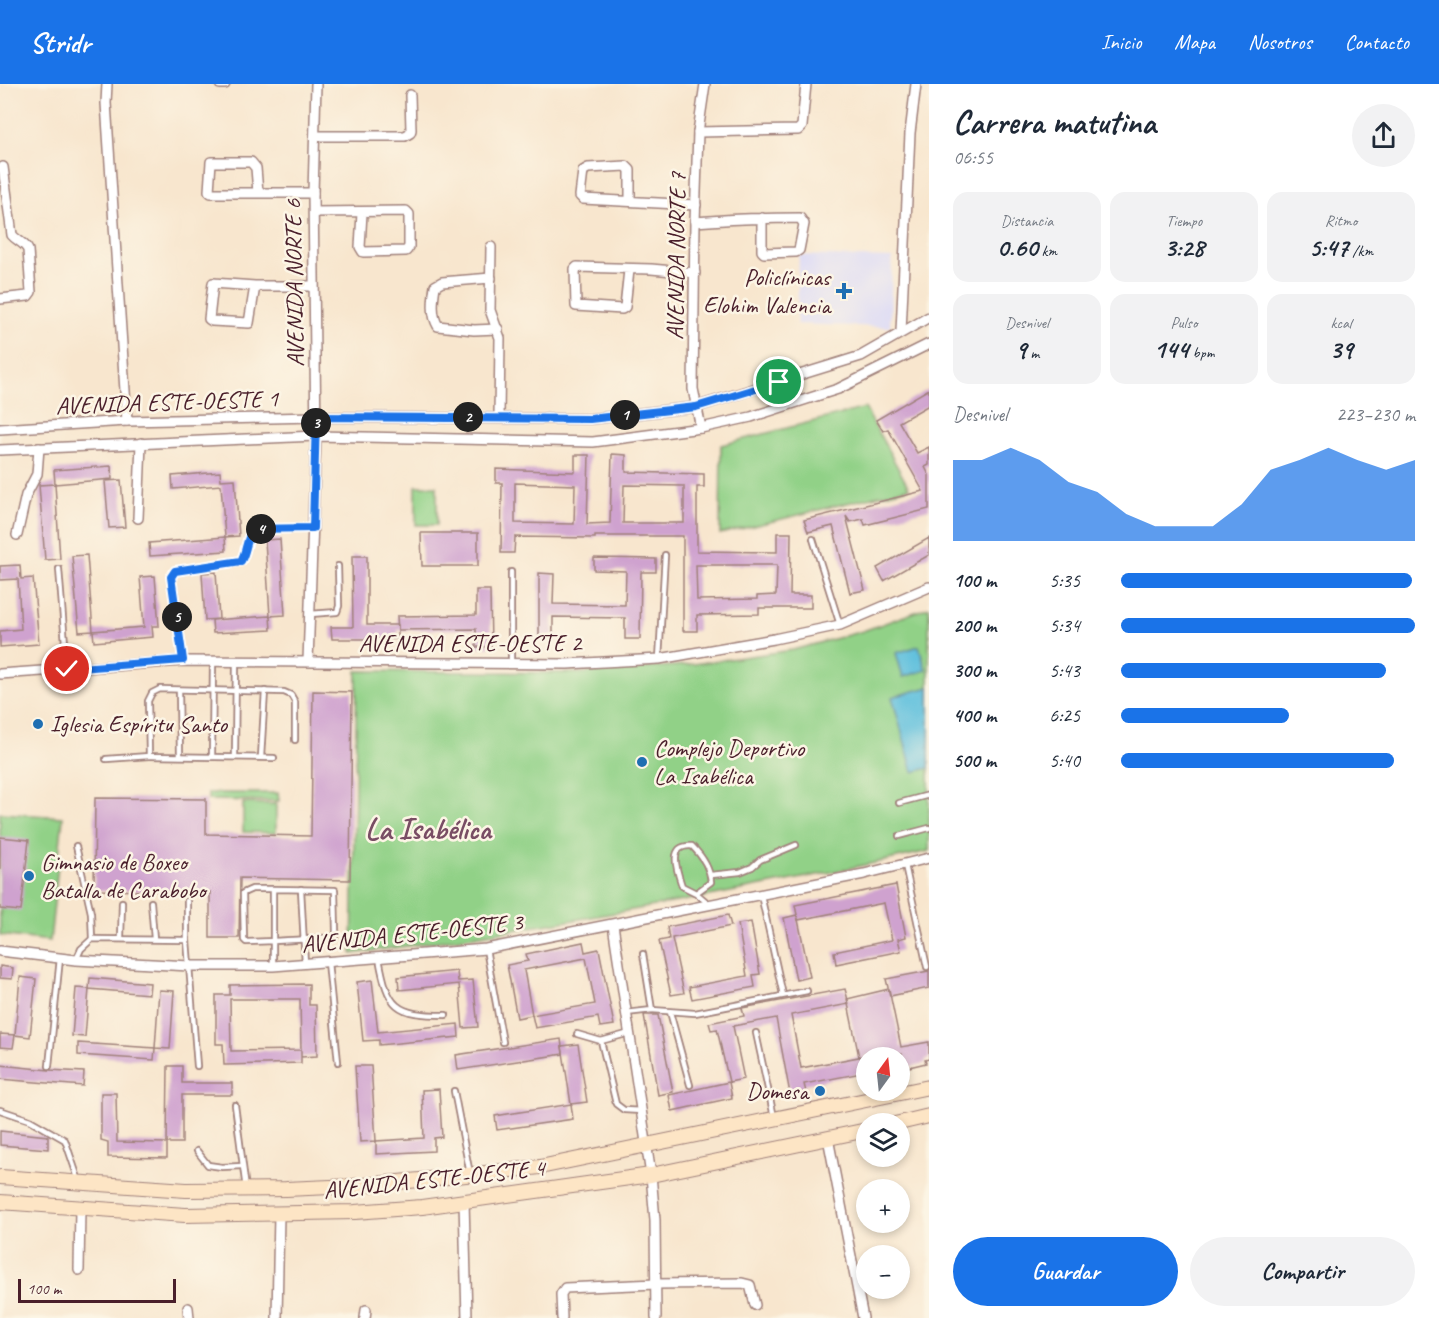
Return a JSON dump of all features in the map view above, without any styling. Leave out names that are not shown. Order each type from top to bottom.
[{"type":"main road","points":[[0,1177],[186,1190],[353,1186],[540,1167],[929,1087]]},
{"type":"main road","points":[[910,1120],[929,1116]]},
{"type":"main road","name":"AVENIDA ESTE-OESTE 4","points":[[0,1202],[185,1215],[355,1212],[422,1207],[651,1175],[856,1132]]},
{"type":"street","points":[[107,84],[106,103],[127,421]]},
{"type":"street","name":"AVENIDA NORTE 6","points":[[308,661],[316,436],[313,193],[316,84]]},
{"type":"street","name":"AVENIDA NORTE 7","points":[[701,428],[693,389],[698,132],[705,84]]},
{"type":"street","points":[[698,132],[798,130],[802,126],[806,84]]},
{"type":"street","points":[[901,332],[909,145],[916,84]]},
{"type":"street","points":[[315,136],[405,136],[411,130],[410,95]]},
{"type":"street","points":[[258,193],[256,168],[251,162],[211,162],[209,191],[211,193],[258,193],[313,193]]},
{"type":"street","points":[[630,201],[630,170],[626,166],[588,168],[583,171],[580,196],[583,199],[696,205]]},
{"type":"street","points":[[0,299],[28,296],[31,292],[28,250],[12,235],[3,167]]},
{"type":"street","points":[[314,212],[406,211],[409,214],[409,247],[406,251],[363,252],[360,247],[362,213]]},
{"type":"street","points":[[695,222],[762,218],[800,218],[804,224],[799,250],[764,253],[762,251],[762,218]]},
{"type":"street","points":[[491,247],[490,310],[500,338],[499,417]]},
{"type":"street","points":[[628,270],[625,307],[622,309],[578,308],[576,306],[575,270],[577,267],[695,273]]},
{"type":"street","points":[[491,278],[442,282],[435,286],[433,300],[435,321],[438,326],[451,329],[498,329]]},
{"type":"street","points":[[255,286],[249,323],[209,319],[213,283],[313,286]]},
{"type":"street","name":"AVENIDA ESTE-OESTE 1","points":[[0,429],[127,421],[316,417],[590,419],[696,407],[861,356],[929,316]]},
{"type":"street","points":[[0,450],[316,436],[593,442],[701,428],[751,417],[838,389],[929,344]]},
{"type":"street","points":[[138,518],[141,443]]},
{"type":"street","points":[[17,535],[26,495],[37,474],[39,448]]},
{"type":"street","name":"AVENIDA ESTE-OESTE 2","points":[[0,674],[183,660],[567,664],[659,659],[840,625],[929,587]]},
{"type":"street","name":"AVENIDA ESTE-OESTE 3","points":[[0,951],[76,960],[190,966],[273,966],[486,949],[761,895],[929,858]]},
{"type":"street","points":[[612,925],[651,1175],[655,1220],[656,1318]]},
{"type":"street","points":[[828,1138],[863,1318]]},
{"type":"street","points":[[464,1201],[467,1318]]},
{"type":"street","points":[[79,1270],[80,1209]]},
{"type":"street","points":[[277,1318],[279,1214]]},
{"type":"street","points":[[562,1318],[561,1294],[565,1288],[742,1283],[750,1286],[755,1305]]},
{"type":"lane","points":[[183,660],[171,577],[175,571],[241,561],[249,534],[253,529],[313,528]]},
{"type":"lane","points":[[813,539],[840,625]]},
{"type":"lane","points":[[659,659],[666,555]]},
{"type":"lane","points":[[310,614],[337,612],[339,606],[338,566]]},
{"type":"lane","points":[[59,569],[67,669]]},
{"type":"lane","points":[[511,572],[511,664]]},
{"type":"lane","points":[[212,757],[213,661]]},
{"type":"lane","points":[[235,757],[236,661]]},
{"type":"lane","points":[[149,756],[148,701],[152,693],[160,689],[265,691],[291,695],[295,702],[295,740]]},
{"type":"lane","points":[[179,690],[180,756]]},
{"type":"lane","points":[[261,757],[265,691]]},
{"type":"lane","points":[[106,759],[149,756],[274,758]]},
{"type":"lane","points":[[899,803],[929,795]]},
{"type":"lane","points":[[899,836],[929,828]]},
{"type":"lane","points":[[696,893],[711,882],[711,875],[703,858],[692,846],[684,845],[678,848],[676,853],[682,886],[696,893],[711,905]]},
{"type":"lane","points":[[711,875],[740,872],[752,867],[760,860],[796,845]]},
{"type":"lane","points":[[75,846],[91,913],[92,939]]},
{"type":"lane","points":[[905,865],[927,967]]},
{"type":"lane","points":[[273,889],[273,966]]},
{"type":"lane","points":[[301,889],[304,964]]},
{"type":"lane","points":[[301,889],[335,890],[335,938],[272,942],[246,942],[244,940],[243,896],[245,891],[301,889]]},
{"type":"lane","points":[[761,895],[783,995]]},
{"type":"lane","points":[[187,901],[187,940],[197,1066]]},
{"type":"lane","points":[[121,938],[122,902]]},
{"type":"lane","points":[[151,902],[154,939]]},
{"type":"lane","points":[[76,960],[81,949],[92,939],[187,940]]},
{"type":"lane","points":[[486,949],[503,1042]]},
{"type":"lane","points":[[643,954],[652,1010]]},
{"type":"lane","points":[[49,1066],[60,958]]},
{"type":"lane","points":[[379,958],[384,985],[394,1005],[404,1011],[423,1015],[447,1015]]},
{"type":"lane","points":[[328,962],[339,1062]]},
{"type":"lane","points":[[626,1013],[652,1010],[695,1013],[807,991]]},
{"type":"lane","points":[[670,1012],[690,1085]]},
{"type":"lane","points":[[756,1033],[774,1118]]},
{"type":"lane","points":[[577,1034],[602,1041],[630,1034]]},
{"type":"lane","points":[[602,1041],[616,1104],[624,1110],[642,1111]]},
{"type":"lane","points":[[454,1091],[470,1174]]},
{"type":"lane","points":[[235,1105],[246,1189]]},
{"type":"lane","points":[[0,1110],[30,1120],[65,1140],[80,1183]]},
{"type":"lane","points":[[197,1151],[208,1165],[242,1166]]},
{"type":"shaded area","name":"Policlínicas Elohim Valencia","points":[[799,255],[892,258],[890,327],[797,324]]},
{"type":"green space","points":[[865,408],[909,488],[720,534],[721,445]]},
{"type":"green space","points":[[416,486],[437,486],[437,525],[416,525]]},
{"type":"green space","name":"Complejo Deportivo La Isabélica","points":[[929,607],[929,851],[642,909],[352,954],[357,671],[579,673],[686,665],[793,650],[863,631]]},
{"type":"green space","points":[[208,793],[278,793],[279,801],[208,800]]},
{"type":"green space","points":[[243,803],[276,804],[276,833],[243,832]]},
{"type":"green space","name":"Gimnasio de Boxeo Batalla de Carabobo","points":[[0,813],[63,817],[50,941],[0,935]]},
{"type":"water","points":[[919,646],[926,670],[903,677],[896,653]]},
{"type":"water","points":[[929,687],[929,768],[913,772],[892,697]]},
{"type":"building","points":[[929,389],[929,405],[899,422],[917,453],[929,447],[929,465],[925,467],[929,475],[929,509],[865,525],[863,519],[850,522],[846,516],[865,590],[850,593],[833,526],[808,532],[804,520],[923,491],[888,429],[883,431],[876,420]]},
{"type":"building","points":[[612,454],[626,455],[626,472],[704,474],[704,487],[697,487],[697,551],[777,552],[777,533],[791,533],[790,595],[811,595],[811,608],[759,608],[759,614],[697,615],[697,631],[683,631],[683,536],[515,537],[514,553],[501,553],[502,483],[496,483],[496,469],[575,472],[575,455],[589,455],[587,524],[610,523]],"holes":[[[515,483],[575,485],[574,524],[515,523]],[[624,485],[684,486],[684,523],[623,523]],[[696,565],[777,565],[776,595],[757,596],[757,599],[697,600]]]},
{"type":"building","points":[[111,466],[112,479],[55,484],[54,470]]},
{"type":"building","points":[[220,472],[221,480],[235,479],[239,536],[225,537],[221,485],[173,489],[172,476]]},
{"type":"building","points":[[121,480],[125,527],[109,528],[105,481]]},
{"type":"building","points":[[55,484],[60,559],[45,560],[39,485]]},
{"type":"building","points":[[421,533],[478,533],[478,566],[422,566]]},
{"type":"building","points":[[225,537],[226,551],[150,556],[149,543]]},
{"type":"building","points":[[929,538],[929,555],[884,581],[877,568]]},
{"type":"building","points":[[280,539],[285,615],[270,616],[265,540]]},
{"type":"building","points":[[87,555],[93,631],[79,632],[72,556]]},
{"type":"building","points":[[352,556],[367,556],[367,625],[398,625],[398,639],[332,639],[331,627],[353,627]]},
{"type":"building","points":[[594,558],[656,559],[656,572],[641,572],[640,639],[625,639],[625,618],[553,617],[553,638],[539,638],[539,573],[554,574],[553,604],[625,605],[626,571],[594,570]]},
{"type":"building","points":[[20,565],[21,579],[33,578],[39,644],[0,647],[0,631],[21,629],[18,579],[0,580],[0,566]]},
{"type":"building","points":[[216,572],[219,619],[205,620],[202,573]]},
{"type":"building","points":[[155,576],[159,626],[152,626],[153,637],[94,642],[93,631],[144,627],[140,577]]},
{"type":"building","points":[[476,590],[490,590],[491,647],[476,647],[476,629],[398,630],[397,616],[476,615]]},
{"type":"building","points":[[270,616],[271,630],[213,633],[212,620]]},
{"type":"building","points":[[313,691],[352,692],[350,880],[240,878],[239,938],[210,938],[210,892],[94,890],[95,798],[206,799],[206,834],[311,836]]},
{"type":"building","points":[[0,837],[29,840],[21,911],[0,909]]},
{"type":"building","points":[[896,885],[906,937],[898,939],[901,951],[836,964],[834,952],[892,940],[884,903],[798,920],[795,905]]},
{"type":"building","points":[[728,915],[731,926],[672,938],[684,993],[671,995],[659,941],[669,939],[667,927]]},
{"type":"building","points":[[797,915],[810,977],[796,980],[784,918]]},
{"type":"building","points":[[751,922],[760,974],[753,975],[755,987],[692,999],[689,987],[747,976],[738,924]]},
{"type":"building","points":[[583,942],[585,952],[599,949],[614,1025],[600,1027],[598,1017],[535,1028],[532,1015],[517,1018],[507,965],[528,961],[526,954]],"holes":[[[586,958],[595,1004],[532,1015],[524,970]]]},
{"type":"building","points":[[0,966],[13,968],[12,979],[0,978]]},
{"type":"building","points":[[457,971],[458,981],[473,980],[478,1027],[463,1028],[459,984],[399,990],[398,977]]},
{"type":"building","points":[[929,971],[929,988],[890,996],[886,979]]},
{"type":"building","points":[[20,977],[36,979],[30,1037],[15,1035]]},
{"type":"building","points":[[90,978],[150,983],[149,994],[89,989]]},
{"type":"building","points":[[372,980],[378,1032],[458,1024],[459,1037],[379,1045],[379,1040],[363,1041],[357,982]]},
{"type":"building","points":[[309,984],[309,1005],[316,1005],[317,1056],[301,1057],[301,1063],[224,1065],[223,1044],[216,1044],[216,995],[230,995],[230,985]],"holes":[[[230,999],[300,999],[301,1050],[231,1051]]]},
{"type":"building","points":[[76,988],[89,989],[85,1037],[72,1036]]},
{"type":"building","points":[[845,989],[849,1004],[791,1015],[801,1068],[856,1058],[856,1074],[804,1084],[806,1092],[790,1094],[776,1018],[733,1026],[744,1079],[729,1082],[717,1029],[711,1030],[709,1023],[744,1016],[742,1008]]},
{"type":"building","points":[[889,989],[901,1047],[857,1047],[847,999]]},
{"type":"building","points":[[159,990],[174,991],[170,1049],[155,1048]]},
{"type":"building","points":[[644,1015],[658,1015],[673,1092],[658,1095]]},
{"type":"building","points":[[0,1034],[15,1035],[13,1048],[0,1047]]},
{"type":"building","points":[[561,1039],[563,1054],[458,1070],[456,1055]]},
{"type":"building","points":[[929,1042],[929,1059],[925,1060],[926,1063],[910,1067],[910,1047],[901,1047]]},
{"type":"building","points":[[78,1043],[155,1048],[154,1060],[78,1055]]},
{"type":"building","points":[[578,1044],[587,1102],[571,1104],[562,1046]]},
{"type":"building","points":[[0,1065],[84,1072],[83,1086],[0,1079]]},
{"type":"building","points":[[168,1066],[182,1066],[182,1083],[232,1083],[232,1095],[182,1095],[182,1143],[167,1143]]},
{"type":"building","points":[[355,1066],[371,1066],[376,1141],[360,1142]]},
{"type":"building","points":[[729,1082],[732,1098],[672,1111],[669,1095]]},
{"type":"building","points":[[439,1089],[442,1137],[434,1138],[434,1151],[376,1154],[376,1141],[424,1138],[422,1090]]},
{"type":"building","points":[[101,1093],[116,1093],[117,1142],[167,1143],[167,1158],[108,1157],[108,1142],[101,1140]]},
{"type":"building","points":[[571,1104],[573,1119],[497,1130],[495,1116]]},
{"type":"building","points":[[0,1131],[48,1136],[48,1149],[0,1145]]},
{"type":"place","name":"Policlínicas Elohim Valencia","points":[[844,291]]},
{"type":"place","name":"Iglesia Espíritu Santo","points":[[38,724]]},
{"type":"place","name":"Complejo Deportivo La Isabélica","points":[[642,762]]},
{"type":"place","name":"Gimnasio de Boxeo Batalla de Carabobo","points":[[29,876]]},
{"type":"place","name":"Domesa","points":[[820,1091]]},
{"type":"district","name":"La Isabélica","points":[[428,829]]},
{"type":"route","points":[[67,669],[183,660],[171,577],[175,571],[241,561],[249,534],[253,529],[313,528],[316,417],[590,419],[696,407],[779,382]]}]
